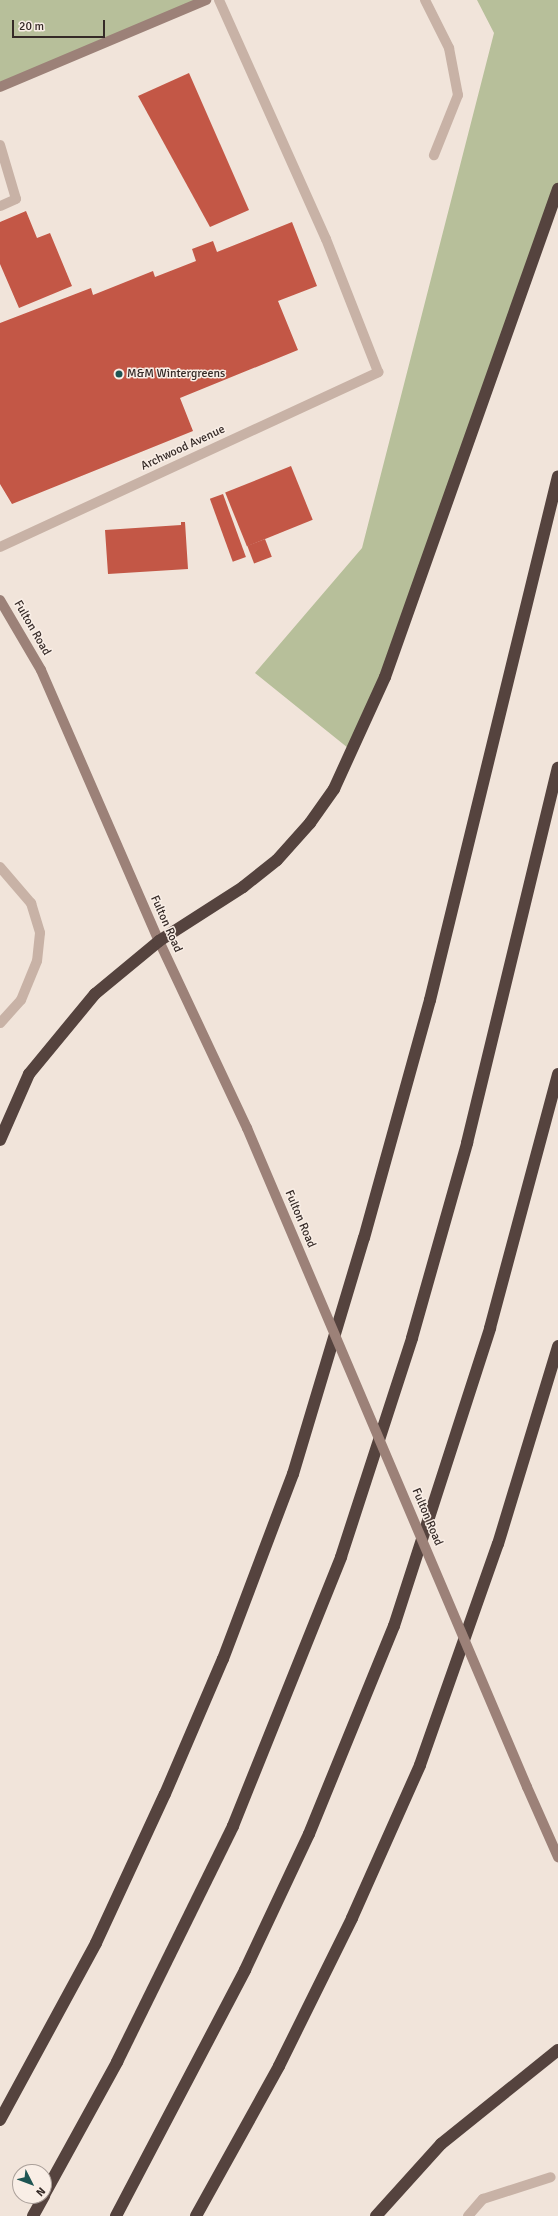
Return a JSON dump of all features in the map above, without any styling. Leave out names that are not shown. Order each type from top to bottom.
[{"type":"highway","points":[[0,1140],[29,1074],[54,1040],[95,994],[159,941],[243,887],[277,860],[310,823],[354,752],[385,677],[558,189]]},
{"type":"highway","points":[[0,2120],[96,1943],[165,1794],[223,1659],[293,1474],[364,1238],[430,1000],[558,476]]},
{"type":"highway","points":[[52,2181],[124,2049],[230,1833],[341,1558],[412,1338],[467,1143],[558,768]]},
{"type":"highway","points":[[116,2216],[249,1963],[310,1834],[394,1626],[490,1328],[558,1074]]},
{"type":"highway","points":[[196,2216],[286,2052],[352,1918],[420,1765],[498,1544],[558,1346]]},
{"type":"highway","points":[[376,2216],[441,2144],[558,2050]]},
{"type":"highway","points":[[33,2216],[40,2204]]},
{"type":"main road","points":[[0,87],[206,0]]},
{"type":"main road","name":"Fulton Road","points":[[0,600],[41,670],[159,941],[247,1128],[558,1857]]},
{"type":"street","name":"Archwood Avenue","points":[[0,547],[378,372],[326,239],[219,0]]},
{"type":"street","points":[[425,0],[449,48],[458,95],[434,155]]},
{"type":"street","points":[[0,206],[16,199],[4,176],[1,151]]},
{"type":"street","points":[[0,867],[31,903],[40,934],[37,961],[21,1000],[0,1023]]},
{"type":"street","points":[[468,2216],[483,2199],[551,2176]]},
{"type":"green space","points":[[0,0],[206,0],[0,87]]},
{"type":"green space","points":[[477,0],[558,0],[558,189],[353,752],[255,673],[362,548],[494,33]]},
{"type":"building","points":[[189,73],[249,210],[210,227],[138,96]]},
{"type":"building","points":[[26,211],[37,238],[50,233],[72,286],[19,308],[0,264],[0,222]]},
{"type":"building","name":"M&M Wintergreens","points":[[292,222],[317,286],[278,301],[298,350],[180,398],[193,431],[12,504],[0,484],[0,323],[91,288],[93,295],[153,271],[155,277],[196,261],[192,249],[213,241],[217,252]]},
{"type":"building","points":[[291,466],[313,520],[247,546],[225,493]]},
{"type":"building","points":[[223,494],[246,557],[233,562],[210,499]]},
{"type":"building","points":[[181,522],[185,522],[188,569],[108,574],[105,530],[181,525]]},
{"type":"building","points":[[265,539],[272,557],[254,564],[247,546]]},
{"type":"place","name":"M&M Wintergreens","points":[[119,374]]}]
